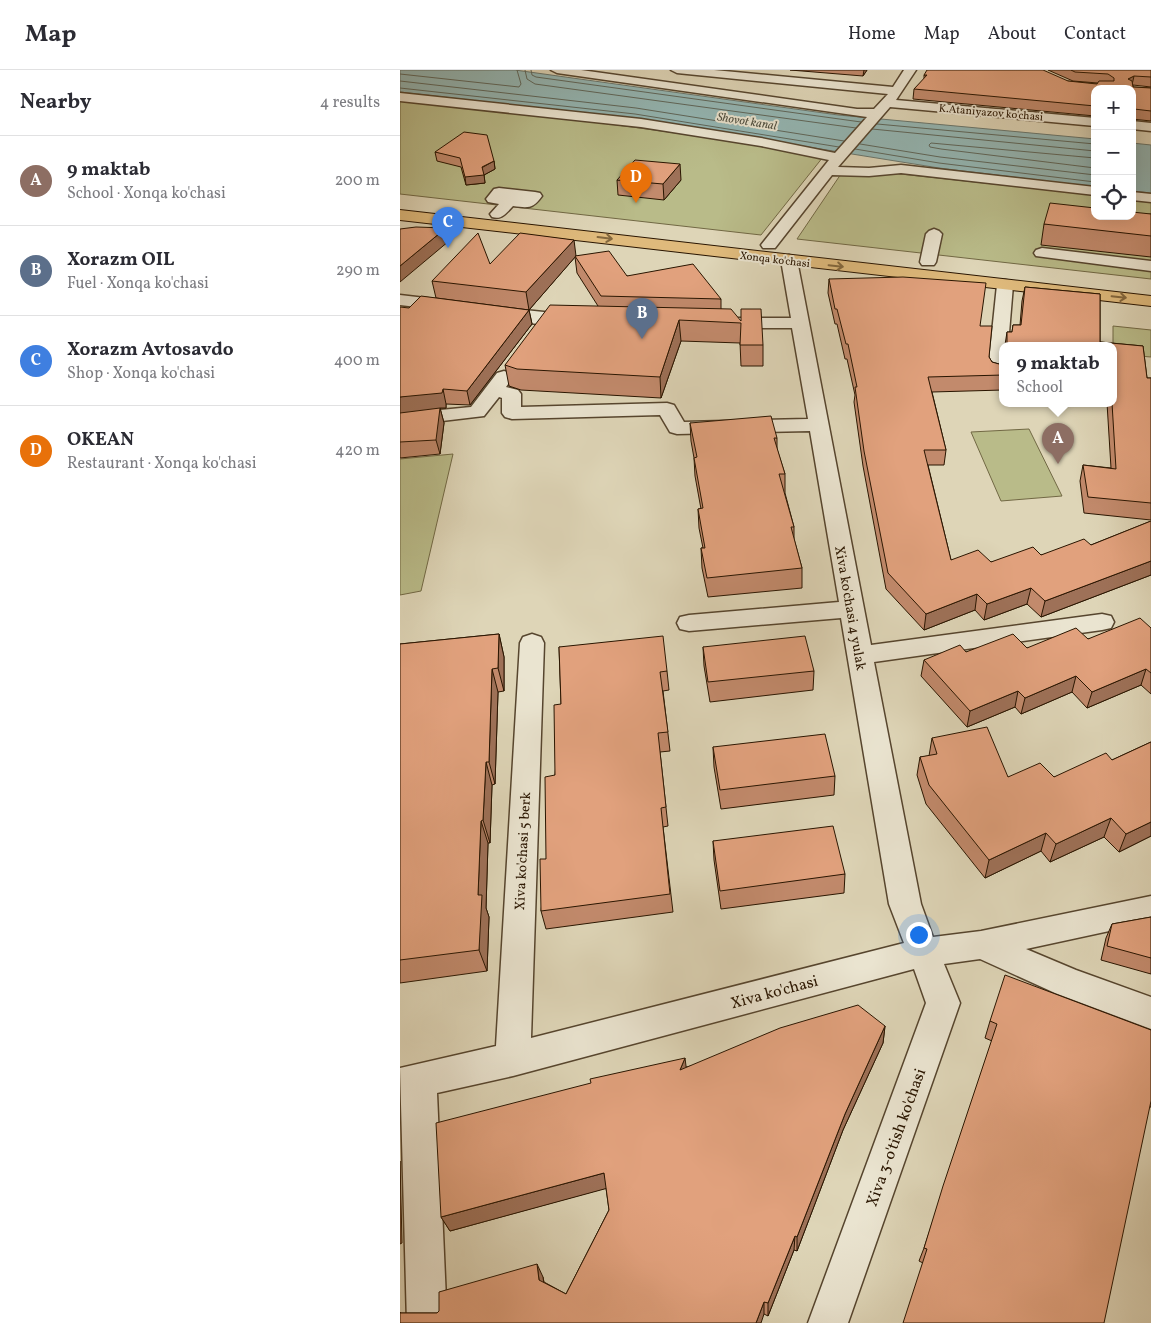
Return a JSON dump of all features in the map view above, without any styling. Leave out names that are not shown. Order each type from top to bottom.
[{"type":"main road","name":"Xonqa ko'chasi","points":[[400,203],[1151,287]]},
{"type":"main road","name":"Xonqa ko'chasi","points":[[400,215],[1151,301]]},
{"type":"street","name":"K.Ataniyazov ko'chasi","points":[[557,70],[857,113],[882,108],[1091,122]]},
{"type":"street","points":[[677,70],[897,91]]},
{"type":"street","points":[[769,244],[838,158],[897,91],[910,70]]},
{"type":"street","points":[[400,97],[641,123],[760,142],[838,158]]},
{"type":"street","points":[[1136,126],[1151,127]]},
{"type":"street","points":[[828,171],[869,172],[901,169],[1091,191]]},
{"type":"street","points":[[1136,196],[1151,198]]},
{"type":"street","points":[[497,214],[510,201]]},
{"type":"street","points":[[928,262],[934,234]]},
{"type":"street","points":[[1042,253],[1151,266]]},
{"type":"street","name":"Xiva ko'chasi 4 yulak","points":[[789,260],[905,904],[925,952]]},
{"type":"street","points":[[999,342],[1004,284]]},
{"type":"street","points":[[400,300],[547,319],[594,320]]},
{"type":"street","points":[[536,335],[547,319]]},
{"type":"street","points":[[707,323],[800,323]]},
{"type":"street","points":[[997,371],[999,346]]},
{"type":"street","points":[[400,420],[477,412],[512,366]]},
{"type":"street","points":[[494,390],[511,394],[512,413],[667,409],[677,428],[818,425]]},
{"type":"street","points":[[689,623],[852,609]]},
{"type":"street","points":[[860,655],[1102,622]]},
{"type":"street","name":"Xiva ko'chasi 5 berk","points":[[513,1059],[532,643]]},
{"type":"street","name":"Xiva ko'chasi","points":[[410,1083],[513,1059],[925,952],[981,945],[1151,909]]},
{"type":"street","points":[[981,945],[1066,982],[1151,1013]]},
{"type":"street","name":"Xiva 3-o'tish ko'chasi","points":[[828,1323],[943,1003],[925,952]]},
{"type":"street","points":[[410,1083],[427,1323]]},
{"type":"green space","points":[[400,100],[612,124],[718,139],[823,157],[761,235],[400,194]]},
{"type":"green space","points":[[845,168],[1091,195],[1091,220],[1136,220],[1136,200],[1151,202],[1151,279],[797,239]]},
{"type":"green space","points":[[1113,326],[1151,330],[1151,357],[1117,354],[1117,342],[1113,342]]},
{"type":"green space","points":[[1029,429],[1062,496],[1001,501],[971,432]]},
{"type":"green space","points":[[453,454],[421,591],[400,595],[400,459]]},
{"type":"water","name":"Shovot kanal","points":[[400,70],[515,70],[838,115],[1091,139],[1091,187],[939,168],[634,119],[400,92]]},
{"type":"water","points":[[1136,143],[1151,145],[1151,193],[1136,191]]},
{"type":"building","points":[[927,70],[1043,70],[1068,81],[1097,84],[1099,81],[1114,81],[1114,78],[1108,74],[1075,72],[1071,70],[1151,70],[1151,77],[1134,76],[1128,79],[1132,81],[1133,85],[1091,85],[1091,106],[914,89],[927,75],[924,75]]},
{"type":"building","points":[[1136,87],[1151,88],[1151,111],[1136,109]]},
{"type":"building","points":[[464,132],[487,135],[494,161],[482,167],[484,175],[465,177],[460,158],[435,152]]},
{"type":"building","points":[[635,160],[680,164],[663,184],[617,180]]},
{"type":"building","points":[[1050,203],[1091,208],[1091,220],[1136,220],[1136,212],[1151,214],[1151,236],[1044,224]]},
{"type":"building","points":[[416,227],[446,228],[400,266],[400,229]]},
{"type":"building","points":[[478,233],[490,264],[520,233],[574,240],[526,292],[432,281]]},
{"type":"building","points":[[609,251],[627,276],[693,264],[721,299],[601,296],[575,256]]},
{"type":"building","points":[[903,277],[986,283],[980,326],[992,326],[989,357],[992,362],[999,364],[999,375],[928,377],[946,450],[924,450],[951,560],[978,550],[991,562],[1033,547],[1041,555],[1084,539],[1091,545],[1151,521],[1151,561],[1045,601],[1031,588],[987,604],[977,594],[926,614],[888,573],[864,451],[855,387],[857,387],[848,344],[846,344],[837,309],[835,309],[829,279]]},
{"type":"building","points":[[1025,287],[1100,294],[1100,342],[1007,342],[1007,332],[1012,332],[1013,325],[1021,325]]},
{"type":"building","points":[[421,296],[529,310],[467,391],[443,389],[442,393],[400,397],[400,307],[409,308]]},
{"type":"building","points":[[550,305],[731,309],[741,321],[741,309],[761,309],[763,345],[740,345],[741,323],[679,320],[660,377],[517,369],[505,365]]},
{"type":"building","points":[[1117,344],[1143,346],[1147,378],[1151,378],[1151,503],[1088,497],[1083,465],[1116,469],[1112,407],[1117,407]]},
{"type":"building","points":[[440,408],[436,440],[400,442],[400,413]]},
{"type":"building","points":[[771,416],[777,438],[774,438],[785,474],[779,474],[794,527],[791,527],[802,568],[707,578],[701,548],[705,548],[698,509],[703,508],[694,458],[697,457],[690,423]]},
{"type":"building","points":[[1140,618],[1151,628],[1151,673],[1146,669],[1092,692],[1076,676],[1025,698],[1018,691],[970,711],[924,660],[960,645],[966,652],[1013,634],[1027,648],[1076,628],[1088,639]]},
{"type":"building","points":[[499,634],[498,668],[492,669],[489,762],[486,762],[483,820],[481,821],[478,895],[482,895],[479,950],[400,960],[400,644]]},
{"type":"building","points":[[663,636],[667,671],[660,672],[668,732],[658,733],[666,807],[661,808],[670,894],[541,911],[540,859],[546,859],[545,777],[555,775],[554,705],[561,704],[559,647]]},
{"type":"building","points":[[805,636],[814,671],[708,682],[703,647]]},
{"type":"building","points":[[987,727],[1008,777],[1040,763],[1054,777],[1106,753],[1112,760],[1151,742],[1151,822],[1126,834],[1111,818],[1056,844],[1046,833],[989,860],[929,785],[920,757],[937,754],[932,738]]},
{"type":"building","points":[[825,734],[835,776],[720,790],[713,747]]},
{"type":"building","points":[[833,826],[845,874],[720,891],[713,841]]},
{"type":"building","points":[[1151,917],[1151,958],[1107,946],[1112,924]]},
{"type":"building","points":[[1005,975],[1151,1030],[1151,1101],[1104,1323],[903,1323],[927,1249],[924,1248],[943,1186],[997,1024],[990,1021]]},
{"type":"building","points":[[858,1005],[885,1026],[845,1114],[797,1237],[795,1236],[768,1303],[764,1302],[756,1323],[400,1323],[400,1313],[437,1313],[439,1311],[439,1292],[537,1264],[539,1280],[566,1294],[609,1210],[604,1173],[441,1217],[436,1123],[591,1083],[590,1079],[685,1058],[680,1070],[780,1028]]},
{"type":"place","name":"OKEAN","points":[[636,203]]},
{"type":"place","name":"Xorazm Avtosavdo","points":[[448,248]]},
{"type":"place","name":"Xorazm OIL","points":[[642,339]]},
{"type":"place","name":"9 maktab","points":[[1058,464]]}]
